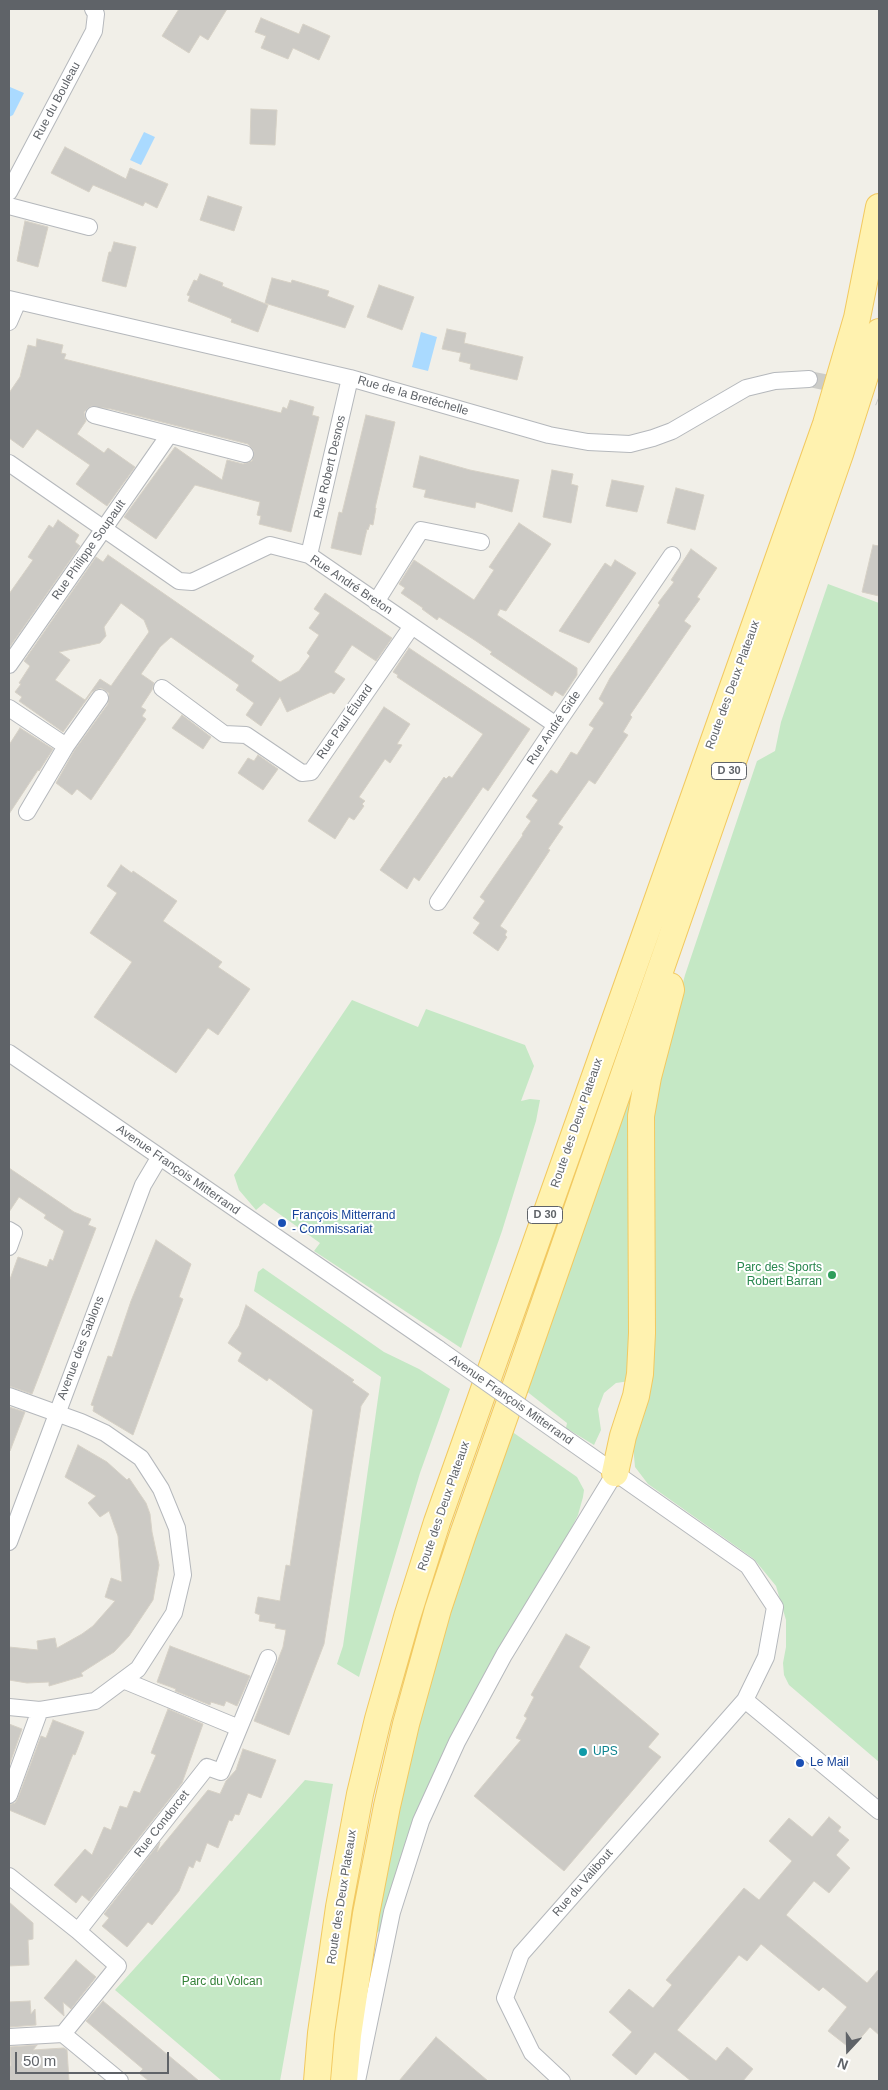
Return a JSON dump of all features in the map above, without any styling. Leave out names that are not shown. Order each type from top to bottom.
[{"type":"main road","name":"Route des Deux Plateaux","points":[[317,2081],[321,2033],[339,1907],[360,1794],[378,1719],[407,1617],[437,1522],[826,424],[857,318],[879,207]]},
{"type":"main road","name":"Route des Deux Plateaux","points":[[344,2081],[348,2035],[366,1914],[387,1806],[406,1724],[438,1609],[462,1534],[519,1376],[846,437],[879,332]]},
{"type":"main road","points":[[615,1473],[623,1436],[636,1396],[640,1374],[642,1333],[641,1116],[648,1077],[671,990],[664,961]]},
{"type":"street","name":"Rue du Bouleau","points":[[9,192],[94,31],[96,14],[93,9]]},
{"type":"street","points":[[9,206],[89,227]]},
{"type":"street","points":[[9,322],[13,300]]},
{"type":"street","name":"Rue de la Bretéchelle","points":[[13,300],[350,378],[549,435],[588,442],[630,444],[672,431],[746,388],[775,381],[809,379]]},
{"type":"street","name":"Rue Robert Desnos","points":[[309,555],[350,378]]},
{"type":"street","points":[[94,416],[245,454]]},
{"type":"street","name":"Rue Philippe Soupault","points":[[9,665],[169,434]]},
{"type":"street","name":"Rue André Breton","points":[[9,463],[179,581],[192,582],[270,545],[309,555],[556,725]]},
{"type":"street","points":[[376,602],[421,530],[481,542]]},
{"type":"street","name":"Rue André Gide","points":[[438,902],[672,555]]},
{"type":"street","name":"Rue Paul Éluard","points":[[162,688],[224,734],[246,735],[302,773],[310,772],[412,626]]},
{"type":"street","points":[[27,812],[66,746],[100,698]]},
{"type":"street","points":[[9,708],[66,746]]},
{"type":"street","name":"Avenue François Mitterrand","points":[[9,1052],[439,1349],[748,1566],[775,1606],[766,1657],[745,1700]]},
{"type":"street","name":"Avenue des Sablons","points":[[9,1542],[143,1185],[160,1158]]},
{"type":"street","points":[[9,1230],[14,1233],[9,1247]]},
{"type":"street","points":[[9,1396],[81,1422],[105,1434],[141,1458],[161,1489],[177,1528],[183,1575],[174,1613],[138,1668],[123,1680],[94,1701],[40,1710],[9,1707]]},
{"type":"street","points":[[357,2081],[392,1912],[421,1821],[457,1742],[504,1656],[615,1473]]},
{"type":"street","name":"Rue Condorcet","points":[[78,1931],[207,1767],[221,1772],[268,1658]]},
{"type":"street","points":[[123,1680],[239,1728]]},
{"type":"street","points":[[745,1700],[879,1811]]},
{"type":"street","name":"Rue du Valibout","points":[[562,2081],[532,2053],[505,1998],[521,1954],[745,1700]]},
{"type":"street","points":[[9,1795],[40,1710]]},
{"type":"street","points":[[9,1876],[78,1931],[118,1966],[63,2034]]},
{"type":"street","points":[[9,2037],[63,2034],[120,2081]]},
{"type":"green space","points":[[828,584],[879,603],[879,1762],[789,1685],[784,1675],[783,1663],[786,1647],[786,1620],[776,1586],[754,1559],[648,1484],[635,1467],[633,1445],[649,1117],[659,1071],[685,975],[757,761],[775,751],[781,722]]},
{"type":"green space","points":[[352,1000],[418,1027],[426,1009],[525,1045],[534,1066],[521,1101],[530,1099],[540,1100],[536,1121],[502,1231],[461,1348],[314,1251],[320,1243],[264,1203],[256,1210],[239,1190],[234,1175]]},
{"type":"green space","points":[[634,1091],[630,1381],[616,1383],[604,1393],[598,1409],[601,1430],[594,1445],[566,1428],[567,1423],[525,1390],[630,1096]]},
{"type":"green space","points":[[263,1268],[384,1352],[419,1369],[450,1389],[420,1473],[359,1677],[337,1664],[343,1646],[381,1377],[254,1291],[258,1272]]},
{"type":"green space","points":[[511,1431],[577,1477],[584,1490],[583,1497],[578,1515],[567,1537],[483,1679],[380,1930],[377,1933],[375,1931],[408,1760],[461,1568]]},
{"type":"green space","name":"Parc du Volcan","points":[[305,1780],[333,1784],[280,2081],[222,2081],[115,1990]]},
{"type":"water","points":[[10,87],[24,93],[13,115],[9,117]]},
{"type":"water","points":[[144,132],[155,137],[141,165],[130,160]]},
{"type":"water","points":[[421,332],[437,337],[428,371],[412,367]]},
{"type":"building","points":[[179,9],[227,9],[208,40],[200,35],[189,53],[162,36]]},
{"type":"building","points":[[261,18],[299,34],[303,24],[330,36],[319,60],[293,48],[288,59],[261,48],[266,36],[255,32]]},
{"type":"building","points":[[251,109],[277,110],[275,145],[250,144]]},
{"type":"building","points":[[65,147],[126,179],[130,168],[168,184],[157,208],[145,202],[143,206],[93,185],[89,192],[51,173]]},
{"type":"building","points":[[208,196],[242,207],[234,231],[200,220]]},
{"type":"building","points":[[25,221],[48,227],[38,267],[17,261]]},
{"type":"building","points":[[114,242],[136,247],[126,287],[102,281],[109,252],[111,252]]},
{"type":"building","points":[[200,274],[223,283],[222,286],[268,305],[258,332],[231,322],[232,319],[188,301],[190,296],[187,295],[194,280],[197,281]]},
{"type":"building","points":[[272,278],[291,283],[292,280],[329,291],[327,296],[354,306],[345,328],[265,303]]},
{"type":"building","points":[[379,285],[414,297],[402,330],[367,317]]},
{"type":"building","points":[[447,329],[466,333],[464,343],[523,357],[517,380],[470,369],[471,364],[459,361],[461,353],[442,349]]},
{"type":"building","points":[[37,339],[63,345],[61,353],[66,354],[64,359],[281,413],[283,407],[287,409],[290,400],[314,407],[312,415],[319,417],[291,532],[259,524],[261,516],[257,515],[260,502],[195,485],[156,539],[124,517],[175,447],[222,480],[227,460],[243,464],[252,461],[254,451],[248,444],[111,409],[91,406],[84,412],[86,421],[77,434],[104,453],[108,448],[135,467],[107,506],[76,484],[90,465],[37,429],[23,448],[9,438],[9,393],[20,377],[28,345],[36,347]]},
{"type":"building","points":[[366,415],[395,422],[375,508],[373,525],[370,524],[367,529],[361,555],[331,548],[339,512],[342,513]]},
{"type":"building","points":[[420,456],[470,470],[519,480],[512,512],[476,502],[475,508],[424,497],[426,490],[413,487]]},
{"type":"building","points":[[552,470],[573,474],[571,484],[578,486],[571,523],[543,517]]},
{"type":"building","points":[[612,480],[644,486],[637,512],[606,506]]},
{"type":"building","points":[[676,488],[704,495],[695,530],[667,523]]},
{"type":"building","points":[[58,520],[79,535],[75,542],[80,546],[9,648],[9,594],[33,560],[28,557],[49,525],[53,528]]},
{"type":"building","points":[[519,523],[551,544],[506,611],[500,609],[497,615],[577,668],[577,675],[563,696],[555,691],[552,696],[490,654],[492,652],[476,641],[439,617],[437,620],[401,593],[405,588],[399,584],[414,560],[474,600],[494,570],[489,567]]},
{"type":"building","points":[[873,545],[879,546],[879,596],[862,592]]},
{"type":"building","points":[[691,549],[717,568],[697,597],[700,599],[684,621],[691,626],[630,715],[632,717],[623,732],[628,735],[595,784],[589,780],[558,824],[563,827],[548,849],[550,850],[500,926],[507,931],[505,935],[507,937],[498,951],[473,933],[480,923],[473,918],[485,901],[480,897],[531,821],[526,817],[538,800],[532,796],[551,770],[557,774],[571,752],[577,755],[594,728],[589,725],[604,703],[599,699],[610,678],[660,605],[658,603],[674,582],[671,580]]},
{"type":"building","points":[[108,555],[254,656],[251,661],[280,682],[299,671],[310,656],[307,653],[319,635],[309,628],[320,613],[314,609],[325,593],[392,638],[376,661],[352,645],[334,672],[345,679],[334,694],[331,692],[287,712],[280,697],[261,726],[246,715],[254,703],[236,690],[239,685],[171,637],[160,647],[141,674],[154,683],[152,690],[141,707],[146,710],[142,716],[146,719],[91,800],[77,789],[72,795],[56,783],[74,751],[108,704],[109,693],[101,688],[92,692],[63,732],[19,701],[22,697],[15,692],[30,666],[24,661],[96,557],[103,562]],"holes":[[[121,603],[144,620],[149,632],[111,686],[100,679],[85,700],[55,680],[70,660],[59,652],[100,643],[106,636],[104,627]]]},
{"type":"building","points":[[615,560],[636,573],[589,643],[559,631],[605,563],[611,567]]},
{"type":"building","points":[[409,648],[530,729],[488,791],[483,787],[419,881],[414,877],[407,889],[380,870],[444,777],[446,779],[449,776],[452,778],[483,734],[397,677],[398,675],[393,672]]},
{"type":"building","points":[[384,707],[410,724],[397,744],[402,745],[390,763],[385,759],[359,797],[365,801],[362,804],[364,806],[354,820],[349,817],[335,839],[308,821]]},
{"type":"building","points":[[182,715],[211,737],[203,749],[172,728]]},
{"type":"building","points":[[20,728],[53,749],[9,814],[9,745]]},
{"type":"building","points":[[258,755],[278,769],[263,790],[238,773],[248,758],[254,761]]},
{"type":"building","points":[[121,865],[177,901],[163,921],[222,962],[218,967],[250,989],[218,1035],[208,1028],[176,1073],[94,1017],[132,962],[90,933],[117,893],[107,886]]},
{"type":"building","points":[[9,1168],[74,1212],[91,1219],[88,1225],[96,1228],[32,1394],[9,1386],[9,1282],[18,1257],[47,1267],[50,1259],[53,1261],[64,1231],[44,1218],[46,1215],[19,1197],[9,1212]]},
{"type":"building","points":[[156,1240],[191,1264],[179,1297],[183,1299],[133,1435],[93,1411],[94,1406],[91,1405],[108,1356],[112,1357],[131,1301]]},
{"type":"building","points":[[246,1305],[354,1380],[352,1382],[369,1394],[361,1406],[324,1644],[289,1735],[254,1721],[283,1647],[286,1630],[275,1628],[276,1624],[259,1621],[260,1615],[255,1613],[258,1597],[280,1601],[286,1565],[290,1566],[313,1410],[269,1378],[267,1381],[238,1361],[242,1353],[228,1343],[239,1326]]},
{"type":"building","points":[[9,1407],[25,1412],[10,1451],[9,1451]]},
{"type":"building","points":[[78,1445],[107,1462],[127,1480],[129,1478],[146,1503],[150,1514],[159,1565],[153,1600],[129,1636],[114,1652],[81,1673],[83,1676],[49,1686],[49,1682],[27,1683],[9,1680],[9,1647],[38,1650],[37,1641],[55,1638],[57,1648],[82,1634],[93,1626],[115,1601],[105,1597],[111,1578],[122,1582],[118,1536],[109,1511],[100,1517],[88,1503],[96,1496],[65,1477]]},
{"type":"building","name":"UPS","points":[[566,1634],[590,1647],[579,1667],[659,1734],[648,1747],[661,1757],[564,1871],[474,1796],[521,1740],[516,1738],[527,1718],[524,1716],[534,1697],[531,1695]]},
{"type":"building","points":[[170,1646],[250,1676],[237,1706],[226,1701],[224,1706],[211,1702],[210,1705],[157,1682]]},
{"type":"building","points":[[168,1709],[203,1724],[182,1783],[89,1901],[82,1895],[76,1903],[54,1885],[85,1849],[92,1855],[104,1827],[111,1830],[120,1806],[127,1808],[134,1791],[140,1793],[156,1755],[151,1753]]},
{"type":"building","points":[[53,1720],[84,1732],[75,1755],[73,1754],[45,1825],[9,1810],[9,1805],[15,1803],[18,1798],[41,1736],[46,1738]]},
{"type":"building","points":[[9,1724],[22,1729],[9,1766]]},
{"type":"building","points":[[243,1749],[276,1760],[261,1798],[248,1793],[239,1815],[235,1814],[232,1821],[229,1820],[218,1848],[207,1843],[200,1862],[196,1860],[193,1868],[189,1866],[179,1891],[152,1925],[148,1922],[127,1947],[102,1926],[109,1918],[104,1914],[160,1842],[157,1852],[208,1790],[220,1794],[226,1781],[236,1770]]},
{"type":"building","points":[[829,1817],[841,1827],[838,1831],[849,1840],[836,1855],[850,1868],[829,1893],[814,1881],[786,1915],[867,1983],[879,1969],[879,2035],[870,2027],[851,2049],[828,2031],[847,2007],[823,1987],[819,1991],[761,1944],[747,1961],[739,1955],[677,2030],[716,2061],[727,2047],[753,2069],[743,2081],[691,2081],[655,2052],[636,2075],[612,2055],[632,2032],[609,2012],[629,1989],[653,2008],[672,1985],[666,1980],[744,1888],[759,1900],[792,1861],[769,1841],[789,1818],[812,1837]]},
{"type":"building","points":[[9,1902],[33,1923],[33,1939],[28,1940],[29,1965],[9,1966]]},
{"type":"building","points":[[76,1960],[96,1977],[71,2009],[63,2002],[64,2016],[44,1998]]},
{"type":"building","points":[[30,2001],[31,2014],[35,2009],[36,2025],[9,2027],[9,2002]]},
{"type":"building","points":[[103,2001],[199,2081],[149,2081],[139,2073],[143,2069],[86,2021]]},
{"type":"building","points":[[436,2037],[455,2053],[488,2081],[399,2081]]},
{"type":"building","points":[[37,2045],[33,2050],[64,2048],[67,2050],[69,2081],[9,2081],[9,2066],[11,2066],[10,2047]]},
{"type":"tunnel","points":[[809,379],[854,388],[879,398]]},
{"type":"place","name":"François Mitterrand - Commissariat","points":[[282,1223]]},
{"type":"place","name":"Parc des Sports Robert Barran","points":[[832,1275]]},
{"type":"place","name":"UPS","points":[[583,1752]]},
{"type":"place","name":"Le Mail","points":[[800,1763]]}]
